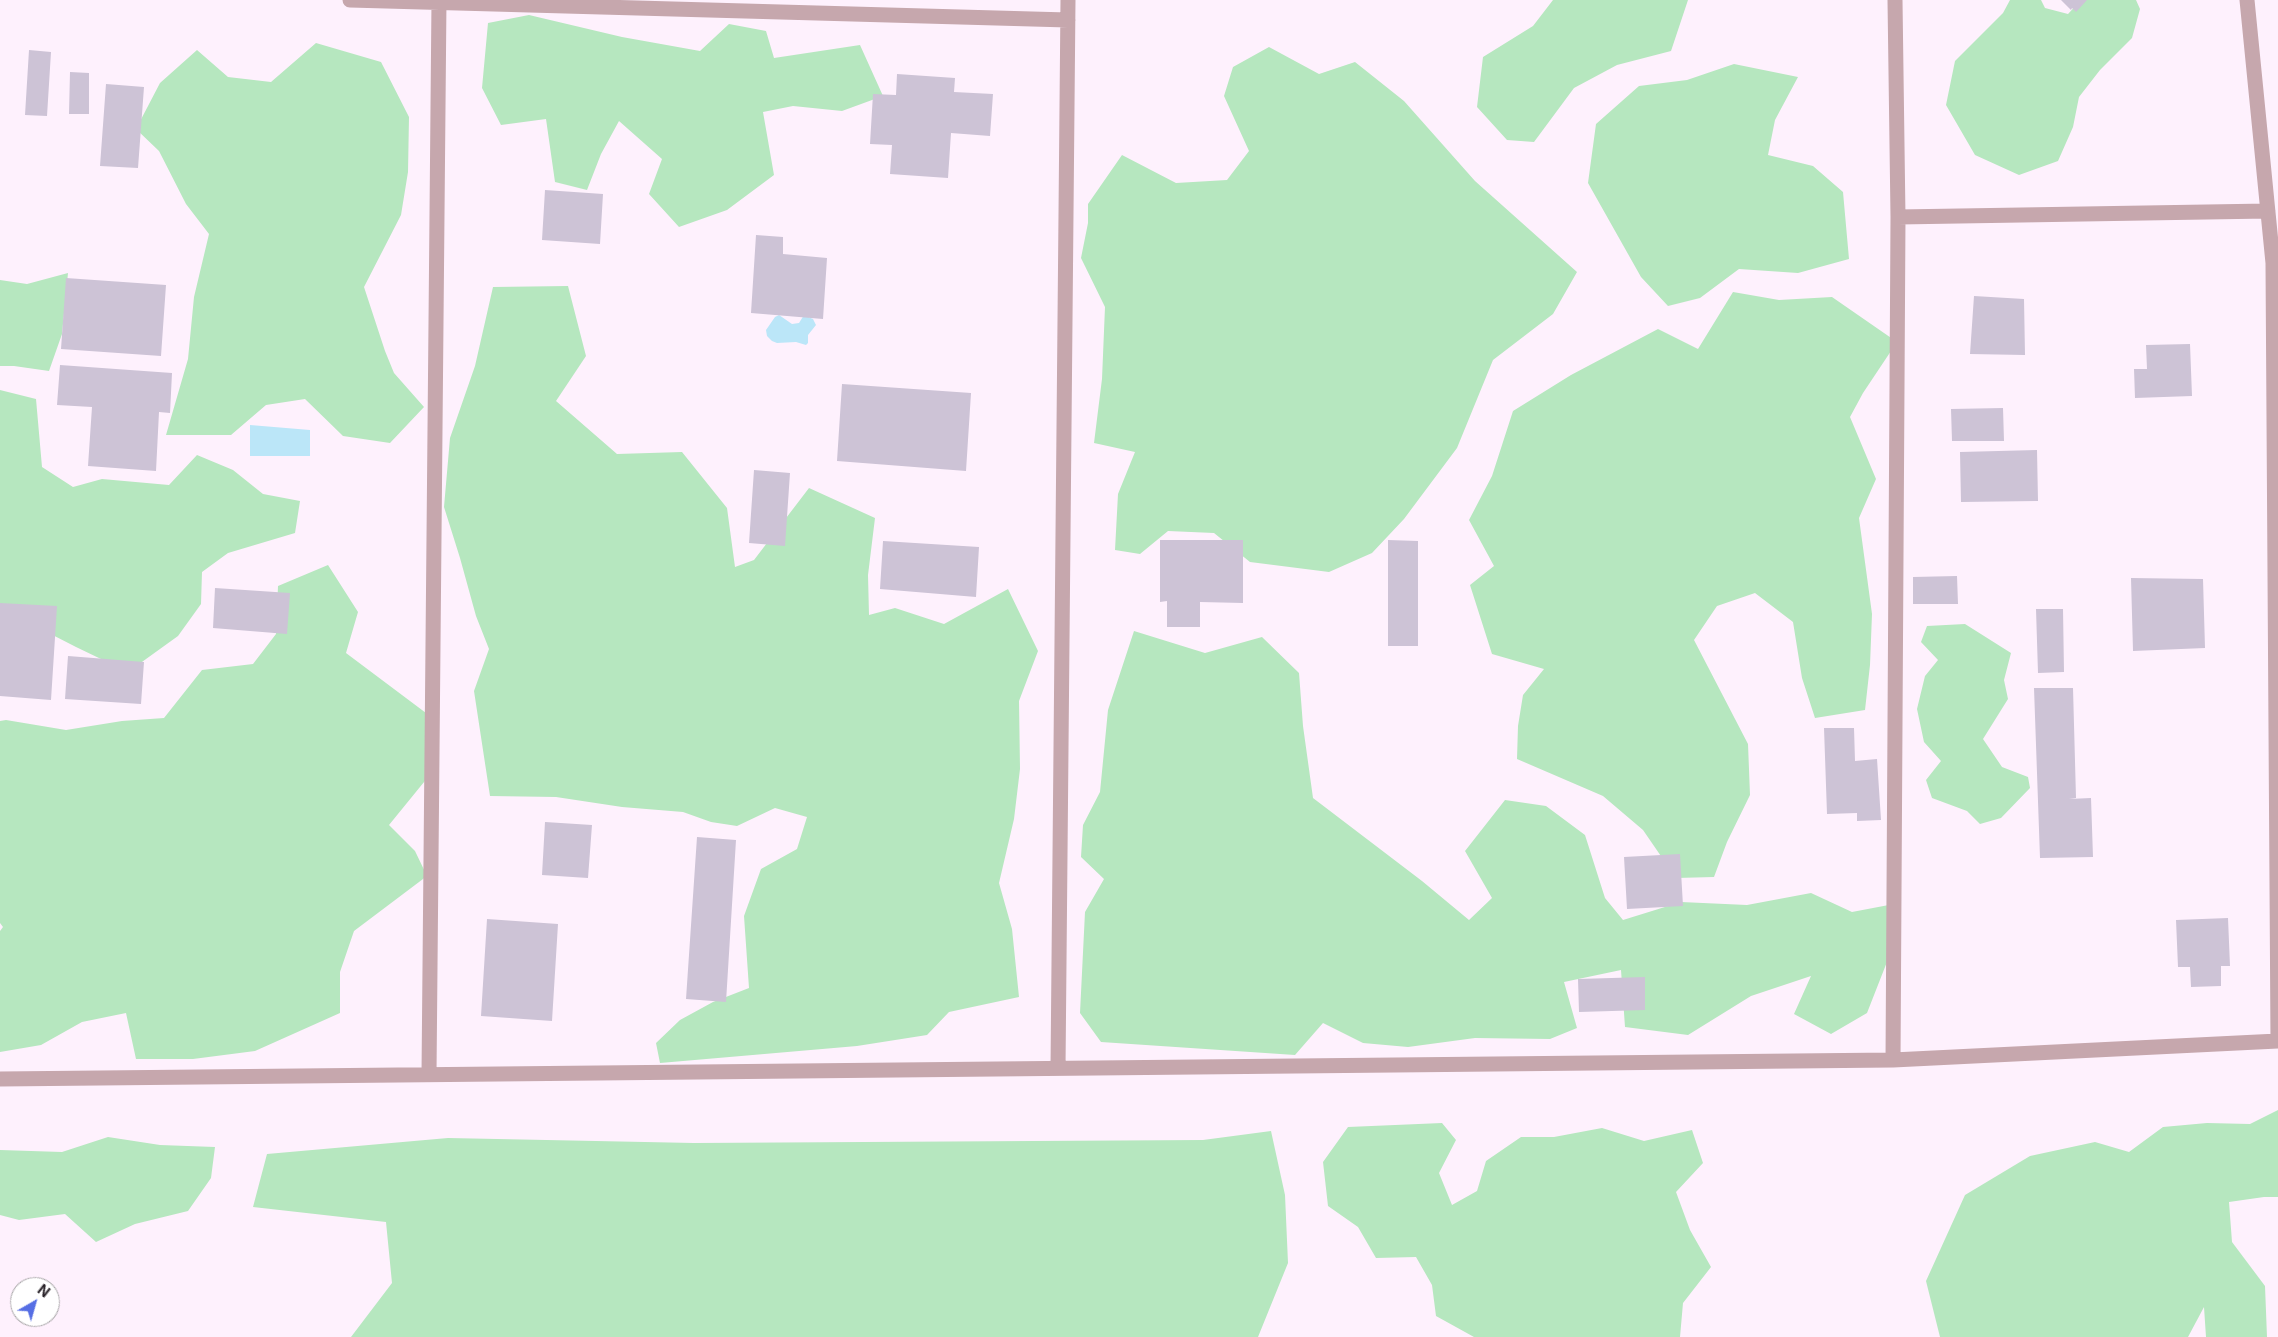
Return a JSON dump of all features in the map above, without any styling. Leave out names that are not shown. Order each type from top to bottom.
[{"type":"street","points":[[350,0],[1068,20]]},
{"type":"street","points":[[1058,1068],[1068,0]]},
{"type":"street","points":[[1893,1060],[1898,217],[1896,0]]},
{"type":"street","points":[[0,1079],[1893,1060],[2278,1041],[2274,263],[2247,0]]},
{"type":"street","points":[[429,1074],[439,1]]},
{"type":"street","points":[[1898,217],[2268,210]]},
{"type":"green space","points":[[1553,0],[1688,0],[1671,51],[1617,65],[1574,88],[1534,142],[1507,140],[1477,107],[1483,57],[1533,26]]},
{"type":"green space","points":[[2010,0],[2041,0],[2045,8],[2068,14],[2081,0],[2136,0],[2140,9],[2132,38],[2100,70],[2079,97],[2073,127],[2058,161],[2019,175],[1975,155],[1946,105],[1955,61],[2003,13]]},
{"type":"green space","points":[[529,15],[622,37],[700,51],[729,24],[766,31],[774,58],[860,45],[883,96],[842,111],[793,106],[763,112],[774,175],[727,210],[679,227],[649,194],[662,159],[619,121],[601,154],[587,190],[555,182],[546,119],[501,125],[482,88],[488,23]]},
{"type":"green space","points":[[316,43],[381,62],[409,117],[408,172],[401,215],[364,287],[394,373],[424,407],[390,443],[343,436],[305,399],[266,405],[231,435],[166,435],[188,359],[194,297],[209,234],[186,204],[159,151],[136,129],[160,83],[197,50],[228,77],[271,82]]},
{"type":"green space","points":[[1269,47],[1319,74],[1355,62],[1404,101],[1475,181],[1577,272],[1553,314],[1493,360],[1457,448],[1404,519],[1372,553],[1329,572],[1250,562],[1214,533],[1168,531],[1140,554],[1115,550],[1118,494],[1135,452],[1094,443],[1102,379],[1105,307],[1081,258],[1088,223],[1088,204],[1122,155],[1176,183],[1227,180],[1249,151],[1224,96],[1233,67]]},
{"type":"green space","points":[[1734,64],[1798,77],[1775,120],[1768,155],[1813,166],[1843,192],[1849,259],[1798,273],[1739,269],[1700,298],[1668,306],[1641,277],[1588,183],[1596,124],[1639,86],[1687,80]]},
{"type":"green space","points":[[68,273],[62,334],[49,371],[0,366],[0,280],[27,284]]},
{"type":"green space","points":[[568,286],[586,356],[556,401],[617,454],[682,452],[727,508],[735,567],[754,560],[809,488],[875,518],[868,575],[869,615],[895,608],[944,624],[1008,589],[1038,651],[1019,701],[1020,769],[1014,819],[999,883],[1012,929],[1019,997],[949,1012],[927,1035],[857,1046],[660,1063],[656,1043],[680,1020],[713,1002],[749,988],[744,916],[761,869],[797,849],[807,817],[775,808],[737,826],[711,822],[683,812],[622,807],[556,797],[490,796],[474,691],[489,649],[476,616],[444,507],[450,438],[475,366],[493,287]]},
{"type":"green space","points":[[1733,292],[1779,300],[1832,297],[1897,342],[1863,393],[1850,417],[1876,479],[1859,518],[1872,614],[1870,665],[1865,710],[1815,718],[1802,678],[1793,622],[1755,593],[1717,606],[1694,640],[1748,744],[1750,795],[1727,842],[1714,877],[1676,878],[1643,830],[1603,796],[1517,759],[1518,726],[1523,695],[1544,669],[1492,654],[1470,585],[1494,566],[1469,520],[1492,476],[1513,411],[1571,375],[1658,329],[1698,349]]},
{"type":"green space","points":[[0,390],[36,399],[42,467],[73,487],[102,479],[169,485],[197,455],[233,470],[263,494],[300,501],[295,533],[228,553],[202,572],[201,604],[178,636],[128,672],[76,647],[0,608]]},
{"type":"green space","points":[[328,565],[358,612],[346,653],[426,713],[433,771],[389,825],[415,851],[427,876],[354,931],[340,972],[340,1013],[255,1051],[193,1059],[136,1059],[126,1013],[82,1022],[41,1045],[0,1052],[0,931],[3,927],[0,923],[0,721],[6,720],[66,730],[122,721],[164,718],[202,670],[253,664],[276,634],[278,586]]},
{"type":"green space","points":[[1965,624],[2011,653],[2004,680],[2008,699],[1983,739],[2002,767],[2028,777],[2030,788],[2001,818],[1980,824],[1967,811],[1932,798],[1926,780],[1941,761],[1924,742],[1917,709],[1925,676],[1938,660],[1921,642],[1927,626]]},
{"type":"green space","points":[[1134,631],[1205,653],[1262,637],[1299,673],[1303,726],[1313,798],[1422,881],[1469,920],[1492,898],[1465,851],[1505,800],[1546,806],[1585,835],[1605,898],[1623,920],[1681,902],[1747,905],[1811,893],[1852,912],[1894,904],[1894,944],[1867,1013],[1831,1034],[1794,1014],[1811,976],[1751,996],[1688,1035],[1625,1027],[1621,970],[1564,982],[1577,1028],[1550,1039],[1475,1038],[1408,1047],[1363,1043],[1323,1023],[1295,1055],[1101,1042],[1080,1013],[1085,912],[1104,879],[1081,857],[1083,825],[1100,792],[1108,710]]},
{"type":"green space","points":[[2278,1110],[2278,1197],[2229,1202],[2232,1242],[2265,1286],[2267,1337],[2206,1337],[2204,1307],[2188,1337],[1940,1337],[1926,1281],[1965,1195],[2030,1156],[2095,1142],[2129,1152],[2163,1127],[2207,1123],[2250,1124]]},
{"type":"green space","points":[[1442,1123],[1456,1140],[1439,1173],[1452,1205],[1477,1191],[1486,1161],[1521,1137],[1554,1137],[1602,1128],[1644,1141],[1692,1130],[1703,1163],[1676,1192],[1690,1230],[1711,1267],[1683,1303],[1680,1337],[1474,1337],[1436,1316],[1432,1285],[1416,1257],[1376,1258],[1358,1227],[1328,1206],[1323,1162],[1348,1127]]},
{"type":"green space","points":[[1271,1131],[1285,1195],[1288,1263],[1258,1337],[351,1337],[392,1283],[386,1222],[253,1207],[267,1154],[448,1138],[694,1143],[1203,1140]]},
{"type":"green space","points":[[108,1137],[160,1145],[215,1147],[211,1178],[188,1211],[135,1224],[96,1242],[65,1214],[19,1220],[0,1215],[0,1150],[62,1152]]},
{"type":"water","points":[[779,315],[792,324],[799,323],[804,315],[813,319],[816,325],[808,335],[808,343],[806,345],[796,342],[777,343],[767,336],[766,330],[775,317]]},
{"type":"water","points":[[250,425],[310,430],[310,456],[250,456]]},
{"type":"building","points":[[2061,0],[2087,0],[2076,12],[2072,8],[2071,10]]},
{"type":"building","points":[[29,50],[51,52],[47,116],[25,115]]},
{"type":"building","points":[[70,72],[89,73],[89,114],[69,114]]},
{"type":"building","points":[[897,74],[955,78],[954,92],[993,94],[990,136],[951,133],[948,178],[890,174],[892,145],[870,144],[873,94],[896,95]]},
{"type":"building","points":[[106,84],[144,87],[138,168],[100,166]]},
{"type":"building","points":[[545,190],[603,194],[600,244],[542,240]]},
{"type":"building","points":[[756,235],[783,237],[783,254],[827,258],[823,319],[751,313]]},
{"type":"building","points":[[66,278],[166,285],[161,356],[61,349]]},
{"type":"building","points":[[1974,296],[2024,299],[2025,355],[1970,354]]},
{"type":"building","points":[[2190,344],[2192,396],[2135,398],[2134,369],[2147,369],[2146,345]]},
{"type":"building","points":[[60,365],[172,373],[170,413],[159,412],[156,471],[88,466],[92,407],[57,405]]},
{"type":"building","points":[[842,384],[971,393],[966,471],[837,461]]},
{"type":"building","points":[[2003,408],[2004,441],[1952,441],[1951,409]]},
{"type":"building","points":[[2037,450],[2038,501],[1961,502],[1960,452]]},
{"type":"building","points":[[754,470],[790,473],[785,546],[749,543]]},
{"type":"building","points":[[1160,540],[1243,540],[1243,603],[1200,602],[1200,627],[1167,627],[1167,601],[1160,602]]},
{"type":"building","points":[[1388,540],[1418,541],[1418,646],[1388,646]]},
{"type":"building","points":[[883,541],[979,547],[976,597],[880,589]]},
{"type":"building","points":[[1957,576],[1958,604],[1913,604],[1913,577]]},
{"type":"building","points":[[2131,578],[2203,579],[2205,648],[2133,651]]},
{"type":"building","points":[[215,588],[290,593],[287,634],[213,628]]},
{"type":"building","points":[[0,603],[57,606],[51,700],[0,696]]},
{"type":"building","points":[[2036,609],[2063,609],[2064,672],[2038,673]]},
{"type":"building","points":[[68,656],[144,662],[141,704],[65,699]]},
{"type":"building","points":[[2034,688],[2073,688],[2076,798],[2069,799],[2091,798],[2093,857],[2040,858]]},
{"type":"building","points":[[1824,728],[1854,728],[1855,761],[1877,759],[1881,820],[1857,821],[1857,813],[1827,814]]},
{"type":"building","points":[[545,822],[592,825],[588,878],[542,875]]},
{"type":"building","points":[[697,837],[736,840],[726,1002],[686,999]]},
{"type":"building","points":[[1680,854],[1683,906],[1627,909],[1624,857]]},
{"type":"building","points":[[2228,918],[2230,966],[2221,966],[2221,986],[2191,987],[2190,967],[2178,967],[2176,920]]},
{"type":"building","points":[[487,919],[558,924],[552,1021],[481,1016]]},
{"type":"building","points":[[1645,977],[1645,1010],[1579,1012],[1578,979]]}]
